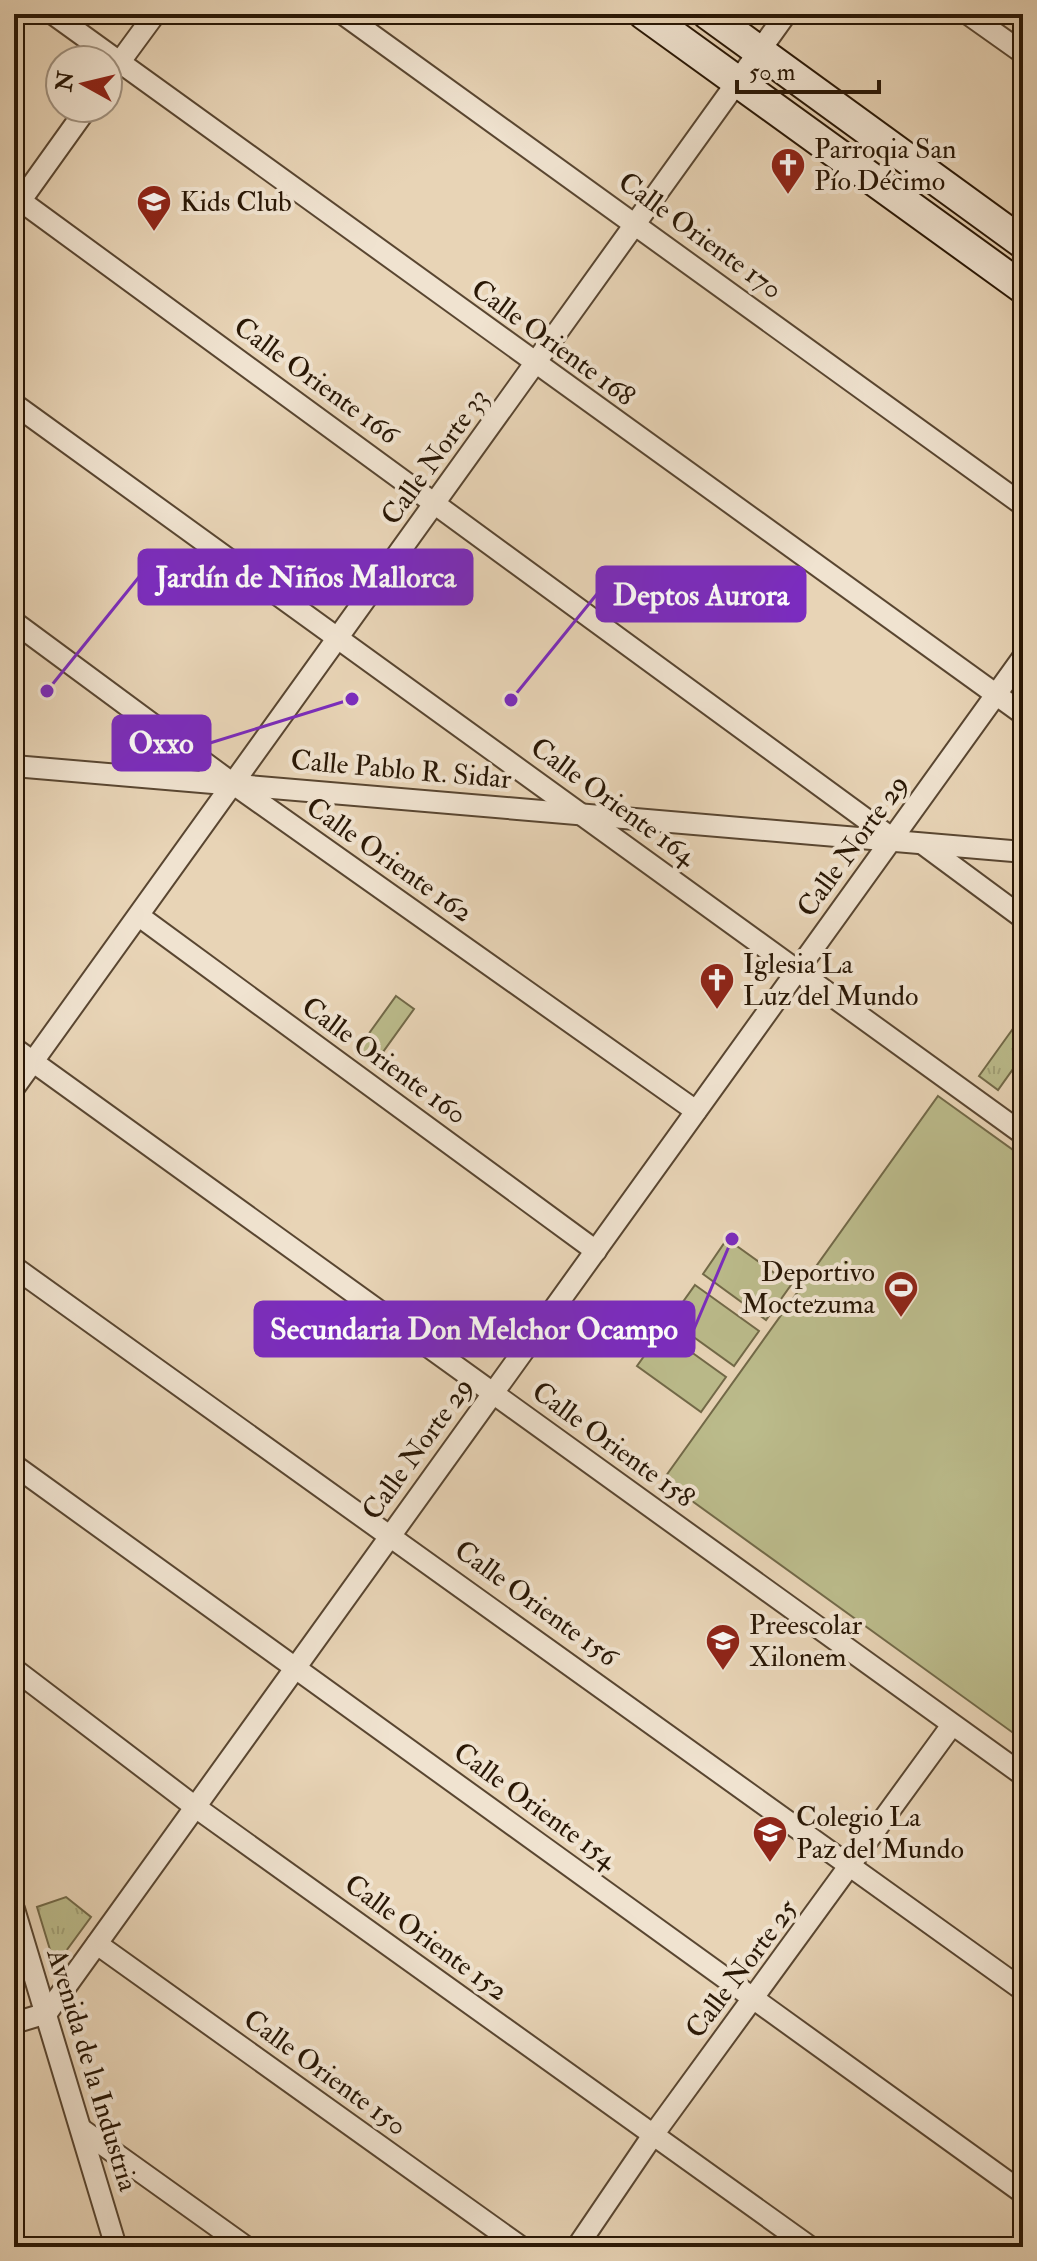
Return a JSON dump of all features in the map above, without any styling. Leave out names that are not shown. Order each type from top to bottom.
[{"type":"street","name":"Calle Oriente 168","points":[[53,14],[86,44]]},
{"type":"street","points":[[124,56],[155,14]]},
{"type":"street","name":"Calle Oriente 170","points":[[343,14],[1023,505]]},
{"type":"street","points":[[644,14],[1023,288]]},
{"type":"street","points":[[708,14],[1023,243]]},
{"type":"street","name":"Calle Norte 33","points":[[14,1088],[786,14]]},
{"type":"street","points":[[968,14],[1023,53]]},
{"type":"street","name":"Calle Oriente 168","points":[[124,77],[536,365],[1023,714]]},
{"type":"street","points":[[16,202],[75,124]]},
{"type":"street","name":"Calle Oriente 166","points":[[16,202],[437,503],[893,839]]},
{"type":"street","name":"Calle Oriente 164","points":[[14,404],[1023,1134]]},
{"type":"street","name":"Calle Oriente 162","points":[[14,622],[232,783],[696,1111]]},
{"type":"street","name":"Calle Norte 29","points":[[47,2013],[1023,657]]},
{"type":"street","name":"Calle Pablo R. Sidar","points":[[14,766],[1023,852]]},
{"type":"street","points":[[921,843],[1023,918]]},
{"type":"street","name":"Calle Oriente 160","points":[[139,916],[596,1251]]},
{"type":"street","name":"Calle Oriente 158","points":[[14,1048],[1023,1775]]},
{"type":"street","name":"Calle Oriente 156","points":[[14,1267],[1023,1990]]},
{"type":"street","name":"Calle Oriente 154","points":[[14,1465],[1023,2193]]},
{"type":"street","name":"Calle Oriente 152","points":[[14,1669],[194,1806],[810,2247]]},
{"type":"street","name":"Calle Norte 25","points":[[577,2247],[653,2135],[852,1867],[952,1725]]},
{"type":"street","name":"Avenida de la Industria","points":[[14,1909],[116,2247]]},
{"type":"street","name":"Calle Oriente 150","points":[[97,1944],[521,2247]]},
{"type":"street","points":[[14,2023],[47,2013]]},
{"type":"street","points":[[81,2129],[246,2247]]},
{"type":"green space","points":[[396,996],[414,1009],[375,1063],[357,1050]]},
{"type":"green space","points":[[1017,1023],[1023,1027],[1023,1055],[998,1090],[979,1076]]},
{"type":"green space","name":"Deportivo Moctezuma","points":[[938,1096],[1023,1157],[1023,1740],[663,1480]]},
{"type":"green space","points":[[727,1239],[791,1285],[766,1320],[703,1274]]},
{"type":"green space","points":[[695,1285],[759,1331],[734,1366],[670,1320]]},
{"type":"green space","points":[[662,1331],[726,1377],[701,1412],[637,1366]]},
{"type":"green space","points":[[66,1897],[91,1917],[55,1966],[37,1907]]},
{"type":"place","name":"Parroqia San Pío Décimo","points":[[788,196]]},
{"type":"place","name":"Kids Club","points":[[154,233]]},
{"type":"place","name":"Jardín de Niños Mallorca","points":[[47,691]]},
{"type":"place","name":"Oxxo","points":[[352,699]]},
{"type":"place","name":"Deptos Aurora","points":[[511,700]]},
{"type":"place","name":"Iglesia La Luz del Mundo","points":[[717,1011]]},
{"type":"place","name":"Secundaria Don Melchor Ocampo","points":[[732,1239]]},
{"type":"place","name":"Deportivo Moctezuma","points":[[901,1319]]},
{"type":"place","name":"Preescolar Xilonem","points":[[723,1672]]},
{"type":"place","name":"Colegio La Paz del Mundo","points":[[770,1864]]}]
